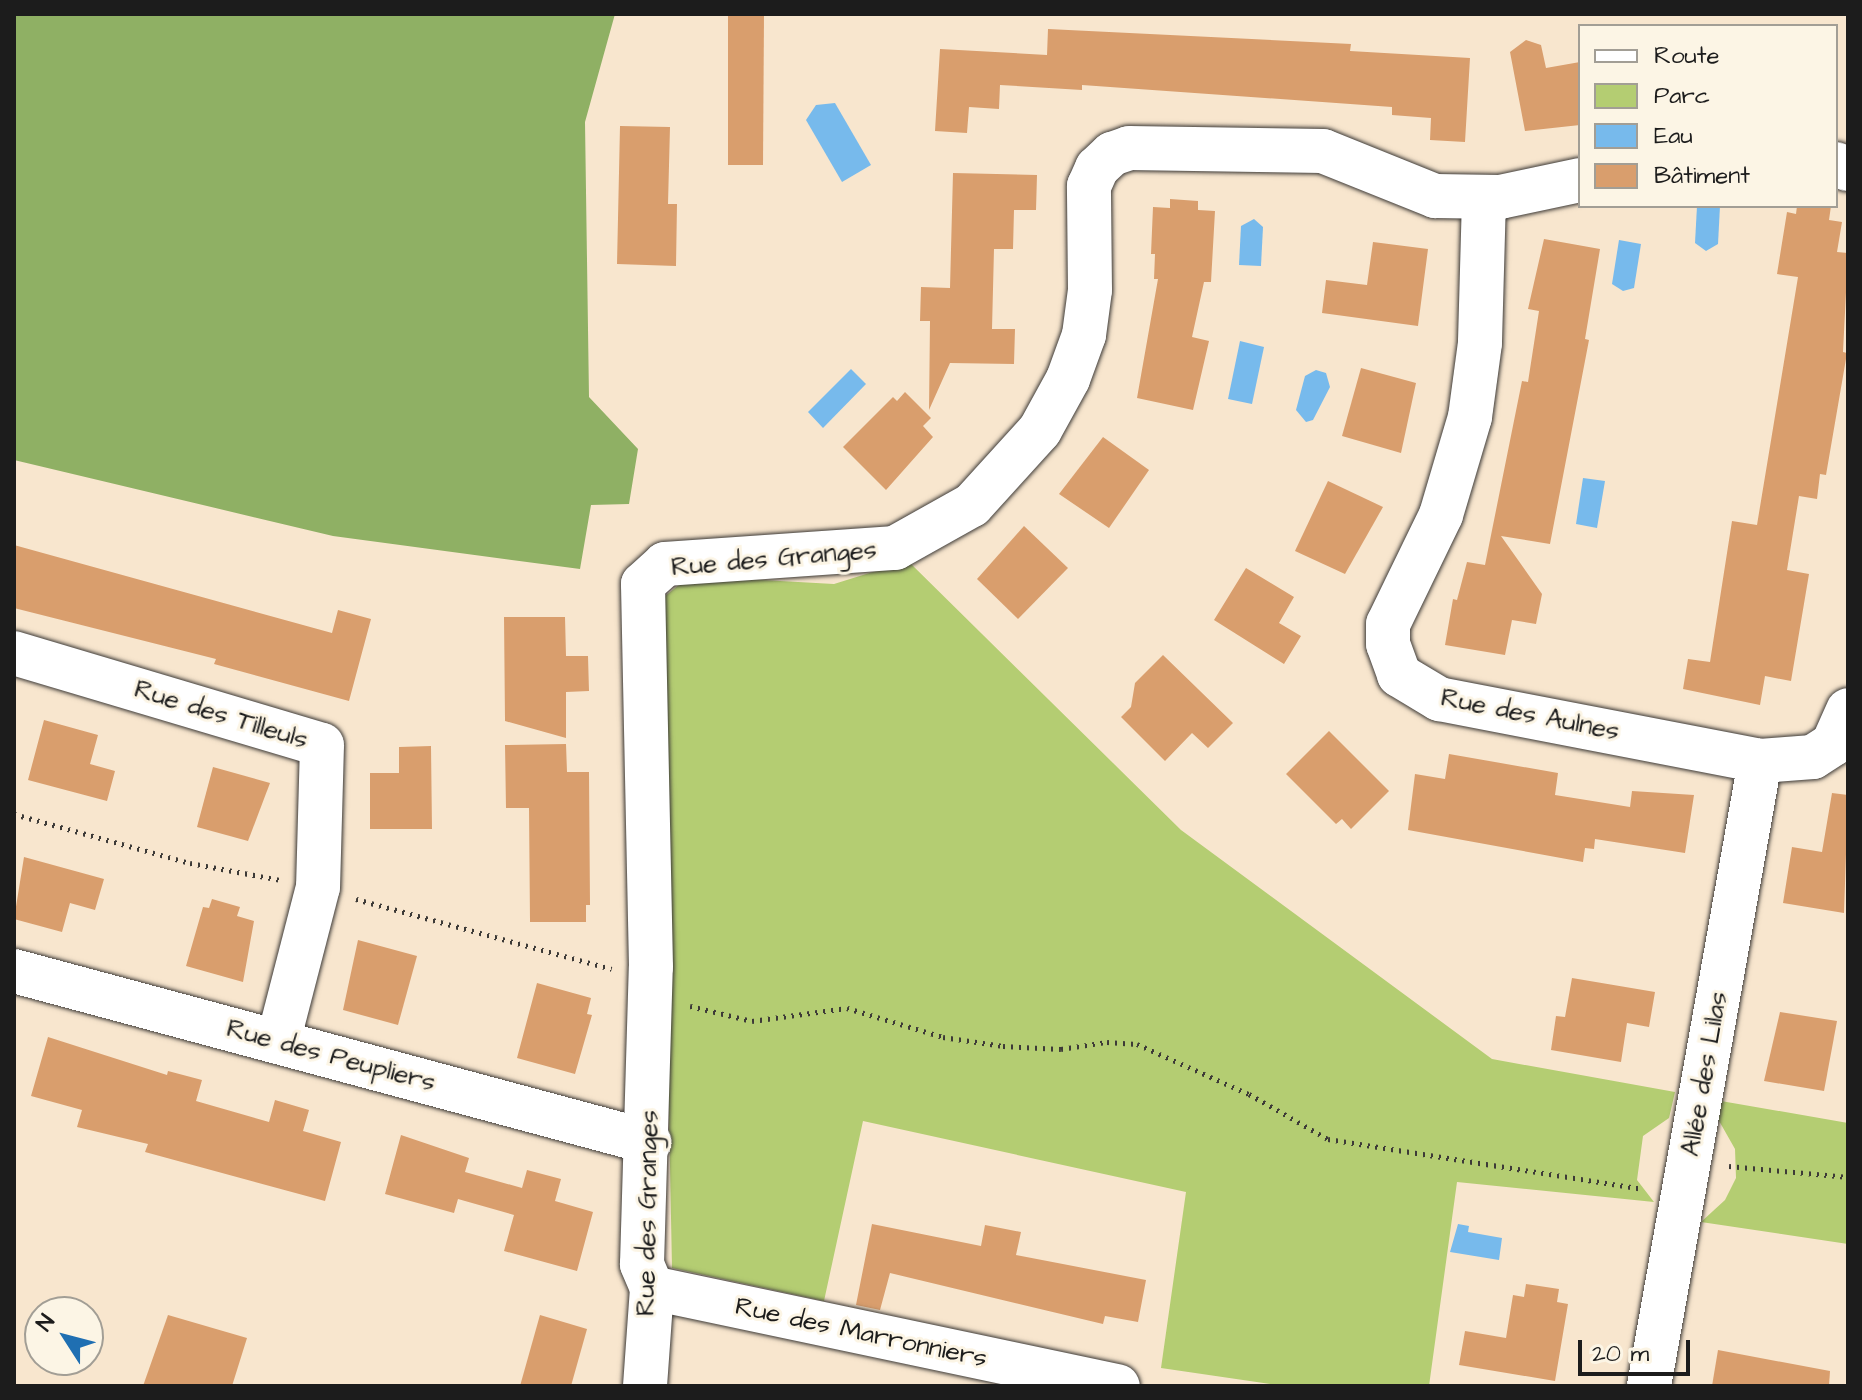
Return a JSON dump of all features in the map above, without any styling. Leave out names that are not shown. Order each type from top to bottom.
[{"type":"street","name":"Rue des Granges","points":[[645,1386],[652,1288],[642,1264],[649,1142],[651,967],[643,584],[665,564],[895,548],[972,505],[1040,430],[1068,379],[1084,335],[1090,290],[1089,186],[1097,168],[1112,154],[1129,148],[1323,151],[1435,196],[1484,198],[1578,180]]},
{"type":"street","name":"Rue des Aulnes","points":[[1484,198],[1480,343],[1470,417],[1441,515],[1388,624],[1388,644],[1399,675],[1439,699],[1760,761],[1813,757],[1833,744],[1848,710]]},
{"type":"street","name":"Rue des Tilleuls","points":[[14,653],[322,745],[318,887],[278,1042]]},
{"type":"street","name":"Allée des Lilas","points":[[1649,1386],[1760,761]]},
{"type":"street","name":"Rue des Peupliers","points":[[14,971],[649,1142]]},
{"type":"street","name":"Rue des Marronniers","points":[[652,1288],[1118,1386]]},
{"type":"path","points":[[14,814],[190,863],[318,887],[603,969],[651,967],[694,1011],[752,1021],[847,1008],[915,1030],[1003,1046],[1061,1049],[1107,1042],[1137,1044],[1235,1087],[1303,1128],[1377,1151],[1640,1190],[1689,1162],[1848,1177]]},
{"type":"green space","points":[[14,14],[615,14],[585,122],[589,397],[638,449],[629,504],[591,505],[580,569],[333,536],[14,460]]},
{"type":"green space","points":[[908,561],[1181,830],[1492,1059],[1675,1092],[1669,1118],[1643,1136],[1637,1180],[1654,1202],[1457,1182],[1429,1386],[1284,1386],[1161,1368],[1186,1192],[863,1121],[824,1301],[672,1268],[659,601],[690,576],[834,584]]},
{"type":"green space","points":[[1721,1101],[1848,1123],[1848,1244],[1701,1222],[1725,1200],[1736,1178],[1735,1149],[1718,1119]]},
{"type":"water","points":[[835,103],[871,165],[842,182],[806,120],[816,105]]},
{"type":"water","points":[[1697,208],[1720,208],[1718,244],[1706,251],[1695,243]]},
{"type":"water","points":[[1254,219],[1263,227],[1261,266],[1239,265],[1241,226]]},
{"type":"water","points":[[1619,240],[1641,244],[1634,288],[1623,291],[1612,284]]},
{"type":"water","points":[[1240,341],[1264,347],[1252,404],[1228,399]]},
{"type":"water","points":[[851,369],[866,384],[823,428],[808,412]]},
{"type":"water","points":[[1316,370],[1326,373],[1330,387],[1313,420],[1306,422],[1296,410],[1305,376]]},
{"type":"water","points":[[1583,478],[1605,481],[1597,528],[1576,524]]},
{"type":"water","points":[[1458,1224],[1469,1226],[1468,1232],[1502,1238],[1499,1260],[1450,1252]]},
{"type":"building","points":[[728,14],[764,14],[763,165],[728,165]]},
{"type":"building","points":[[1048,29],[1351,44],[1350,51],[1470,58],[1465,142],[1430,140],[1431,118],[1392,115],[1392,107],[1082,85],[1082,90],[1000,85],[999,109],[969,107],[967,133],[935,131],[940,49],[1047,55]]},
{"type":"building","points":[[1526,40],[1541,45],[1546,68],[1578,62],[1578,125],[1525,131],[1510,52]]},
{"type":"building","points":[[620,126],[670,127],[668,204],[677,204],[676,266],[617,264]]},
{"type":"building","points":[[953,173],[1037,175],[1036,210],[1014,210],[1013,249],[994,249],[992,329],[1015,329],[1014,364],[950,363],[929,410],[930,321],[920,321],[921,287],[950,288]]},
{"type":"building","points":[[1170,199],[1198,201],[1198,210],[1215,211],[1211,282],[1204,282],[1192,337],[1209,341],[1193,410],[1137,398],[1158,279],[1154,279],[1155,254],[1151,254],[1153,207],[1170,208]]},
{"type":"building","points":[[1797,208],[1831,208],[1829,220],[1842,222],[1837,252],[1848,253],[1843,352],[1847,353],[1826,475],[1820,474],[1817,499],[1799,496],[1787,570],[1809,574],[1791,681],[1765,676],[1760,705],[1683,689],[1688,659],[1710,662],[1732,521],[1757,525],[1798,277],[1777,274],[1787,212],[1796,214]]},
{"type":"building","points":[[1544,239],[1600,249],[1585,339],[1589,340],[1550,544],[1501,536],[1542,594],[1536,624],[1512,620],[1505,655],[1445,645],[1453,599],[1457,600],[1467,562],[1485,565],[1522,381],[1528,382],[1539,311],[1528,309]]},
{"type":"building","points":[[1373,242],[1428,249],[1418,326],[1322,313],[1326,280],[1367,285]]},
{"type":"building","points":[[1361,368],[1416,383],[1401,453],[1342,436]]},
{"type":"building","points":[[905,392],[931,418],[923,426],[933,437],[886,490],[843,447],[893,397],[897,401]]},
{"type":"building","points":[[1103,437],[1149,470],[1109,528],[1059,494]]},
{"type":"building","points":[[1328,481],[1383,507],[1345,574],[1295,551]]},
{"type":"building","points":[[1024,526],[1068,568],[1018,619],[977,579]]},
{"type":"building","points":[[14,545],[332,633],[338,610],[371,619],[349,701],[214,664],[216,659],[14,608]]},
{"type":"building","points":[[1246,568],[1294,597],[1279,623],[1301,636],[1284,664],[1214,620]]},
{"type":"building","points":[[504,617],[565,617],[566,656],[588,656],[589,691],[566,692],[566,738],[505,721]]},
{"type":"building","points":[[1163,655],[1233,723],[1208,748],[1192,733],[1165,761],[1121,717],[1131,707],[1135,683]]},
{"type":"building","points":[[44,720],[98,735],[90,764],[115,771],[107,801],[28,780]]},
{"type":"building","points":[[1329,731],[1389,791],[1351,829],[1342,819],[1336,824],[1286,774]]},
{"type":"building","points":[[566,744],[567,772],[589,772],[590,905],[586,905],[586,922],[530,922],[529,808],[506,808],[505,745]]},
{"type":"building","points":[[431,746],[432,829],[370,829],[370,773],[399,773],[399,747]]},
{"type":"building","points":[[1449,754],[1558,773],[1555,795],[1630,807],[1632,791],[1694,795],[1685,853],[1595,839],[1594,849],[1585,848],[1583,862],[1408,830],[1415,774],[1445,779]]},
{"type":"building","points":[[213,767],[270,783],[248,841],[197,827]]},
{"type":"building","points":[[1832,793],[1848,795],[1844,913],[1783,903],[1792,847],[1822,852]]},
{"type":"building","points":[[24,857],[104,879],[95,910],[70,903],[62,932],[14,919]]},
{"type":"building","points":[[212,899],[240,907],[237,916],[254,921],[243,982],[186,966],[203,907],[209,908]]},
{"type":"building","points":[[358,940],[417,956],[398,1025],[343,1010]]},
{"type":"building","points":[[1572,978],[1655,992],[1649,1027],[1627,1023],[1621,1062],[1551,1050],[1556,1016],[1565,1017]]},
{"type":"building","points":[[537,983],[591,998],[587,1014],[592,1015],[575,1074],[517,1058]]},
{"type":"building","points":[[1780,1012],[1837,1021],[1824,1091],[1764,1081]]},
{"type":"building","points":[[48,1037],[167,1075],[168,1071],[202,1080],[196,1101],[269,1122],[275,1100],[309,1110],[303,1131],[341,1142],[325,1201],[145,1152],[148,1144],[77,1127],[82,1110],[31,1096]]},
{"type":"building","points":[[401,1135],[469,1158],[465,1172],[522,1188],[527,1170],[561,1179],[555,1201],[593,1212],[577,1271],[504,1251],[514,1215],[458,1199],[454,1213],[385,1194]]},
{"type":"building","points":[[872,1224],[981,1246],[985,1225],[1021,1232],[1016,1255],[1146,1280],[1138,1322],[1105,1316],[1103,1324],[890,1273],[880,1310],[856,1305]]},
{"type":"building","points":[[1526,1284],[1559,1289],[1557,1302],[1568,1304],[1555,1381],[1459,1365],[1465,1331],[1506,1338],[1513,1295],[1524,1297]]},
{"type":"building","points":[[168,1315],[247,1338],[232,1386],[143,1386]]},
{"type":"building","points":[[540,1315],[587,1329],[571,1386],[520,1386]]},
{"type":"building","points":[[1718,1350],[1830,1371],[1829,1386],[1712,1386]]}]
